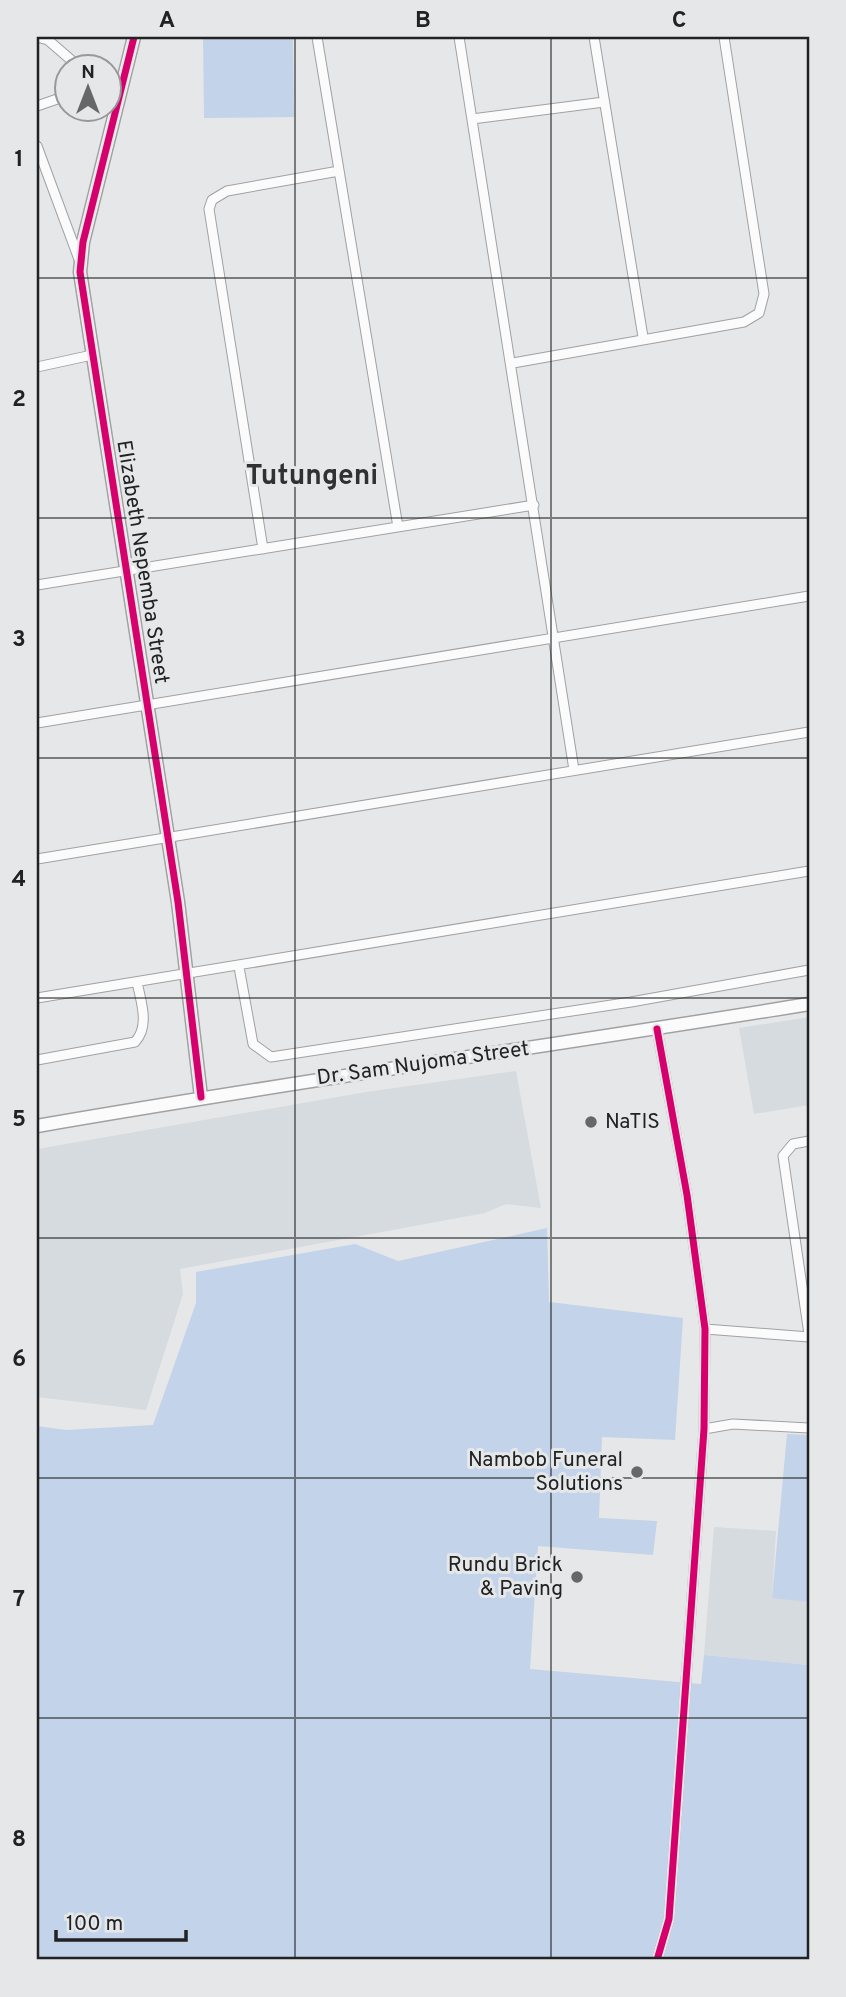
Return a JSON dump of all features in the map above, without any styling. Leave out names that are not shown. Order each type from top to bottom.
[{"type":"street","points":[[37,37],[48,40],[62,52]]},
{"type":"street","name":"Elizabeth Nepemba Street","points":[[122,67],[134,37]]},
{"type":"street","points":[[317,37],[398,527]]},
{"type":"street","points":[[459,37],[513,363],[574,770]]},
{"type":"street","points":[[594,37],[643,337]]},
{"type":"street","points":[[513,363],[643,337],[744,322],[753,318],[763,305],[724,37]]},
{"type":"street","points":[[471,119],[604,102]]},
{"type":"street","name":"Elizabeth Nepemba Street","points":[[108,122],[80,263],[167,836],[201,1097]]},
{"type":"street","points":[[37,146],[80,263]]},
{"type":"street","points":[[263,549],[209,209],[212,200],[227,191],[339,170]]},
{"type":"street","points":[[37,368],[92,355]]},
{"type":"street","points":[[37,584],[534,505]]},
{"type":"street","points":[[37,723],[146,702],[809,596]]},
{"type":"street","points":[[37,859],[809,733]]},
{"type":"street","points":[[37,998],[239,967],[809,871]]},
{"type":"street","points":[[239,967],[253,1044],[271,1057],[631,1002],[809,970]]},
{"type":"street","points":[[37,1060],[135,1042],[143,1031],[136,982]]},
{"type":"street","name":"Dr. Sam Nujoma Street","points":[[37,1126],[201,1097],[809,1004]]},
{"type":"street","points":[[657,1029],[687,1195],[705,1329],[704,1429],[669,1919],[657,1960]]},
{"type":"street","points":[[705,1329],[809,1336],[783,1156],[793,1144],[809,1141]]},
{"type":"street","points":[[704,1429],[733,1424],[809,1428]]},
{"type":"shaded area","points":[[203,37],[293,37],[294,117],[204,118]]},
{"type":"shaded area","points":[[809,1017],[809,1105],[754,1114],[739,1028]]},
{"type":"shaded area","points":[[516,1071],[541,1208],[506,1204],[485,1213],[180,1269],[183,1294],[146,1410],[37,1397],[37,1149],[366,1092]]},
{"type":"shaded area","points":[[547,1228],[549,1302],[683,1318],[675,1440],[602,1437],[599,1518],[657,1521],[653,1555],[538,1546],[530,1669],[701,1684],[704,1655],[809,1665],[809,1960],[37,1960],[37,1426],[66,1430],[153,1425],[196,1303],[196,1272],[355,1244],[398,1261]]},
{"type":"shaded area","points":[[787,1434],[809,1435],[809,1602],[772,1598]]},
{"type":"shaded area","points":[[714,1527],[776,1531],[772,1597],[809,1602],[809,1665],[704,1655]]},
{"type":"cycle path","points":[[134,37],[83,242],[80,272],[178,902],[201,1097]]},
{"type":"cycle path","points":[[657,1029],[687,1195],[705,1329],[704,1429],[669,1919],[657,1960]]},
{"type":"place","name":"NaTIS","points":[[591,1122]]},
{"type":"place","name":"Nambob Funeral Solutions","points":[[637,1472]]},
{"type":"place","name":"Rundu Brick & Paving","points":[[577,1577]]},
{"type":"district","name":"Tutungeni","points":[[312,477]]}]
